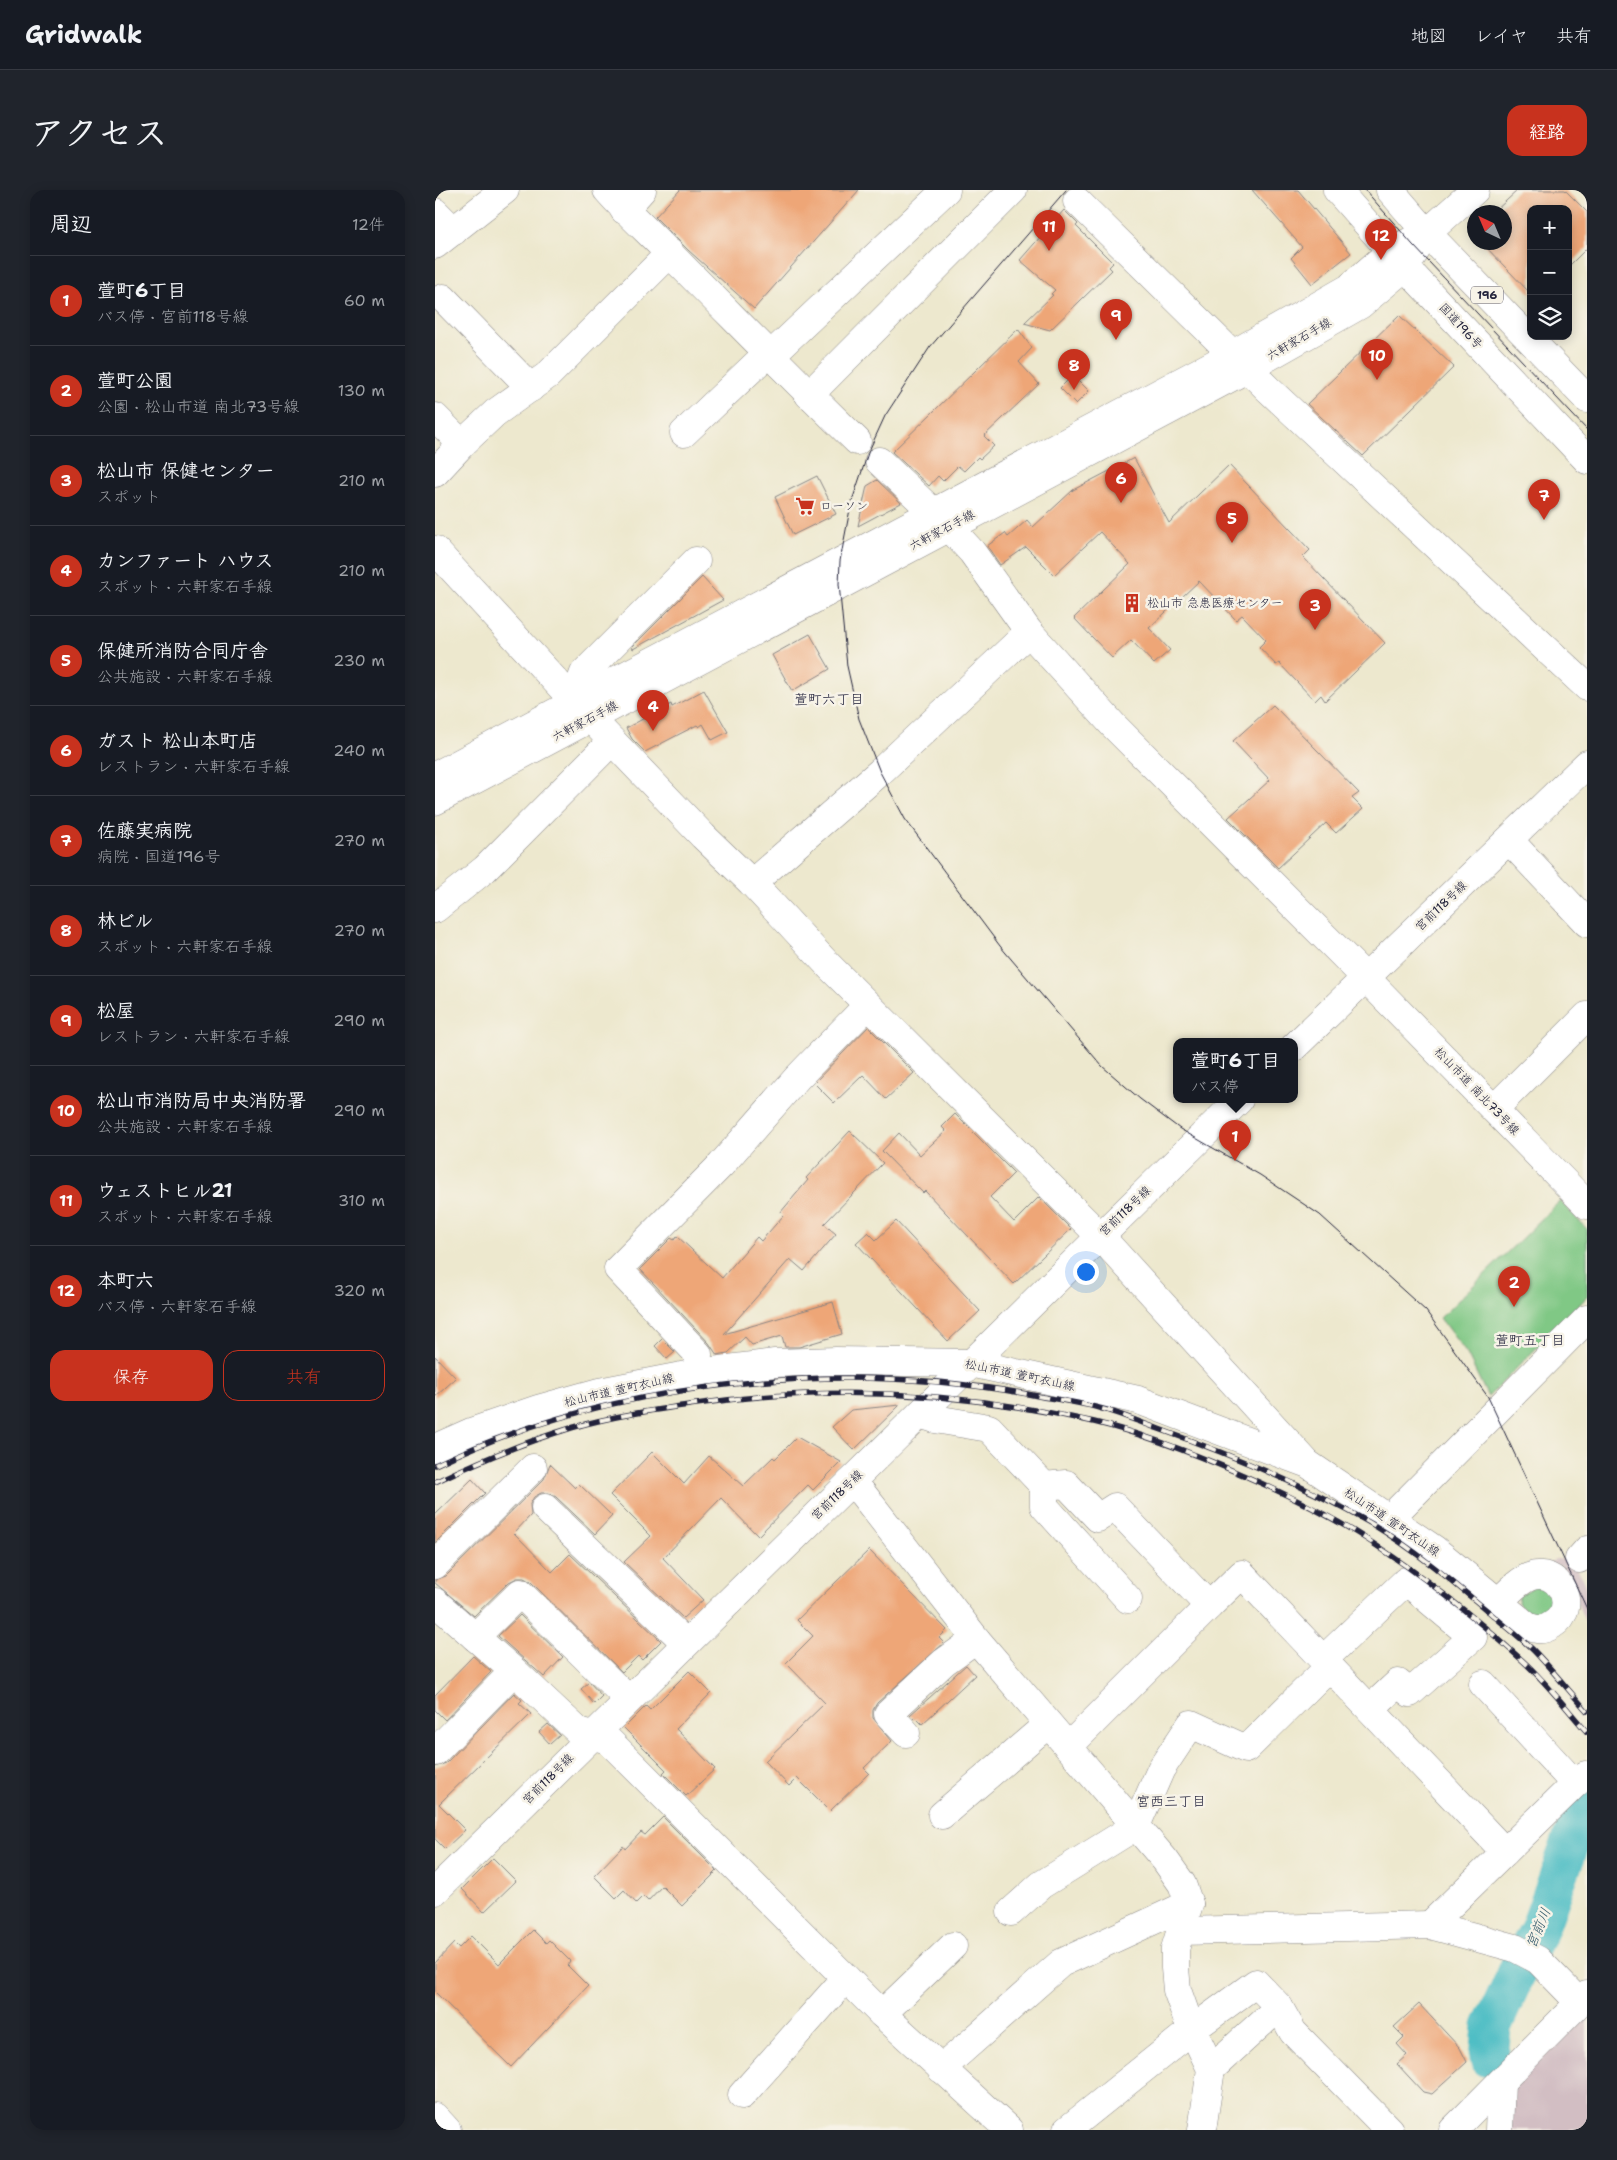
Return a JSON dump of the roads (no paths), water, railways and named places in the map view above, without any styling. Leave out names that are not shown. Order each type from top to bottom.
[{"type":"main road","points":[[435,212],[445,238],[505,190]]},
{"type":"main road","points":[[642,190],[615,200],[857,442]]},
{"type":"main road","points":[[684,433],[946,190]]},
{"type":"main road","points":[[809,395],[1013,190]]},
{"type":"main road","name":"国道196号","points":[[1337,190],[1398,259],[1587,460]]},
{"type":"main road","name":"196","points":[[1390,190],[1427,233],[1587,399]]},
{"type":"main road","name":"六軒家石手線","points":[[435,801],[582,710],[1240,361],[1360,304],[1398,259],[1475,190]]},
{"type":"main road","points":[[1077,201],[1240,361],[1587,687]]},
{"type":"main road","points":[[435,473],[462,444],[495,414],[547,375],[670,253]]},
{"type":"main road","points":[[443,298],[531,388]]},
{"type":"main road","points":[[435,417],[462,444]]},
{"type":"main road","name":"松山市道 南北73号線","points":[[879,461],[941,519],[972,552],[1029,632],[1113,725],[1366,978],[1587,1205]]},
{"type":"main road","points":[[435,550],[612,741],[868,1004],[1100,1236],[1307,1464]]},
{"type":"main road","points":[[582,710],[584,673],[696,561]]},
{"type":"main road","points":[[751,883],[880,772],[1029,632]]},
{"type":"main road","name":"六軒家石手線","points":[[435,776],[582,710]]},
{"type":"main road","points":[[435,909],[485,869],[612,741]]},
{"type":"main road","name":"宮前118号線","points":[[1298,1044],[1587,764]]},
{"type":"main road","points":[[1509,840],[1587,923]]},
{"type":"main road","points":[[697,1373],[698,1354],[618,1269],[721,1165],[797,1078],[868,1004]]},
{"type":"main road","points":[[1494,1109],[1587,1016]]},
{"type":"main road","name":"宮前118号線","points":[[435,1890],[1236,1103]]},
{"type":"main road","points":[[1389,1519],[1587,1319]]},
{"type":"main road","name":"松山市道 萱町衣山線","points":[[435,1448],[471,1432],[538,1409],[599,1392],[697,1373],[775,1363],[836,1361],[971,1363],[1138,1400],[1307,1464],[1434,1549],[1499,1602]]},
{"type":"main road","points":[[920,1414],[935,1419],[989,1428],[1043,1486],[1044,1506],[1128,1599]]},
{"type":"main road","points":[[435,1565],[533,1468]]},
{"type":"main road","points":[[850,1483],[862,1493],[976,1639],[1165,1860],[1182,1884],[1189,1904],[1175,1949],[1177,1990],[1187,2018],[1211,2069],[1202,2130]]},
{"type":"main road","points":[[1043,1486],[1067,1484],[1098,1518],[1115,1507],[1209,1606]]},
{"type":"main road","points":[[545,1508],[686,1643]]},
{"type":"main road","points":[[1068,1747],[1242,1574],[1325,1664],[1505,1852]]},
{"type":"main road","points":[[1011,1912],[1041,1885],[1136,1826],[1161,1769],[1191,1724],[1246,1749],[1406,1581],[1473,1637],[1410,1693],[1398,1683],[1370,1709]]},
{"type":"main road","points":[[475,1637],[520,1593],[628,1699]]},
{"type":"main road","points":[[435,1602],[514,1671],[578,1731],[608,1740],[882,2014],[1009,2130]]},
{"type":"main road","points":[[906,1733],[888,1714],[944,1662],[976,1639]]},
{"type":"main road","points":[[435,1752],[514,1671]]},
{"type":"main road","points":[[1430,1925],[1583,1778],[1483,1684]]},
{"type":"main road","points":[[941,1815],[1048,1724]]},
{"type":"main road","points":[[941,2069],[1061,1963],[1189,1904]]},
{"type":"main road","points":[[1180,1931],[1430,1925],[1527,1954],[1583,1998],[1453,2130]]},
{"type":"main road","points":[[882,2014],[953,1946]]},
{"type":"main road","points":[[742,2095],[846,1978]]},
{"type":"main road","points":[[1067,2130],[1193,2029],[1256,1983],[1279,2007],[1293,2032],[1389,2130]]},
{"type":"main road","points":[[1211,2069],[1279,2007]]},
{"type":"main road","points":[[1499,2084],[1499,2130]]},
{"type":"main road","points":[[435,2117],[447,2130]]},
{"type":"waterway","name":"宮前川","points":[[1489,2058],[1492,2027],[1522,1961],[1539,1930],[1587,1797]]},
{"type":"tram line","points":[[1066,190],[930,347],[885,416],[868,453],[851,504],[840,561],[839,584],[847,666],[859,719],[880,772],[905,819],[1000,946],[1102,1066],[1140,1099],[1180,1129],[1260,1175],[1320,1215],[1426,1311],[1488,1397],[1587,1609]]},
{"type":"tram line","points":[[1365,190],[1413,245],[1587,430]]},
{"type":"railway","points":[[435,1465],[505,1436],[579,1413],[655,1395],[733,1384],[812,1379],[890,1379],[967,1385],[1085,1405],[1107,1410],[1241,1460],[1321,1496],[1372,1524],[1432,1566],[1519,1637],[1587,1711]]},
{"type":"railway","points":[[435,1482],[485,1459],[554,1433],[586,1424],[649,1411],[746,1398],[796,1394],[896,1394],[995,1403],[1094,1422],[1151,1439],[1225,1467],[1307,1505],[1368,1540],[1428,1582],[1505,1645],[1540,1678],[1587,1732]]},
{"type":"place","name":"ウェストヒル21","points":[[1049,251]]},
{"type":"place","name":"本町六","points":[[1381,260]]},
{"type":"place","name":"松屋","points":[[1116,340]]},
{"type":"place","name":"松山市消防局中央消防署","points":[[1377,380]]},
{"type":"place","name":"林ビル","points":[[1074,390]]},
{"type":"place","name":"ガスト 松山本町店","points":[[1121,503]]},
{"type":"place","name":"ローソン","points":[[805,506]]},
{"type":"place","name":"佐藤実病院","points":[[1544,520]]},
{"type":"place","name":"保健所消防合同庁舎","points":[[1232,543]]},
{"type":"place","name":"松山市 急患医療センター","points":[[1132,603]]},
{"type":"place","name":"松山市 保健センター","points":[[1315,630]]},
{"type":"place","name":"カンファート ハウス","points":[[653,731]]},
{"type":"place","name":"萱町6丁目","points":[[1235,1161]]},
{"type":"place","name":"萱町公園","points":[[1514,1307]]},
{"type":"district","name":"萱町六丁目","points":[[829,699]]},
{"type":"district","name":"萱町五丁目","points":[[1530,1340]]},
{"type":"district","name":"宮西三丁目","points":[[1171,1801]]}]
